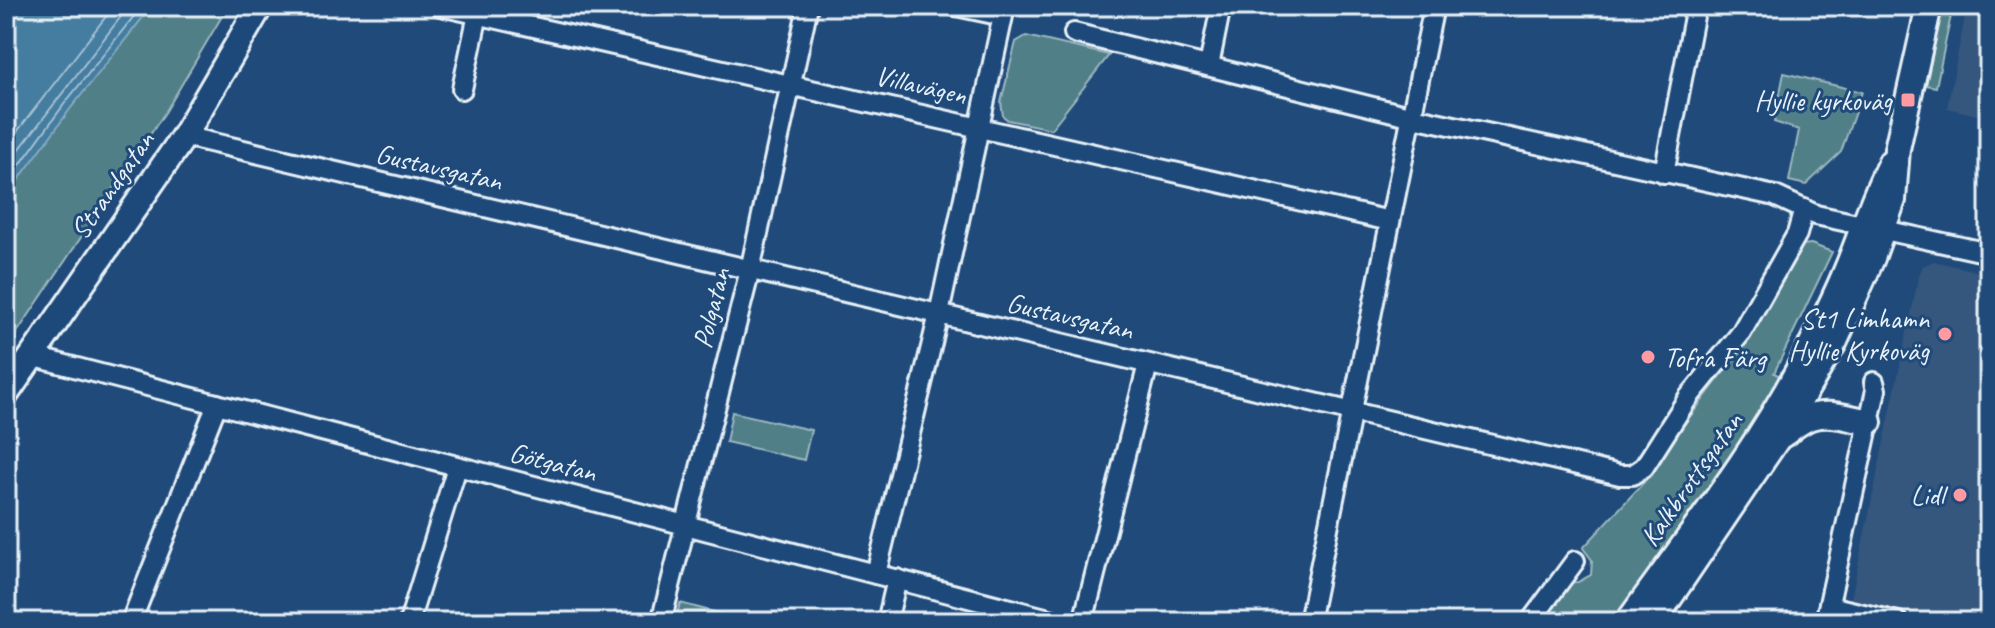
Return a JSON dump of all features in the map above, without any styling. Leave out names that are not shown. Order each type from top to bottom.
[{"type":"main road","name":"Strandgatan","points":[[6,394],[184,136],[260,6]]},
{"type":"main road","name":"Kalkbrottsgatan","points":[[1653,622],[1777,439],[1835,341],[1874,226],[1874,195],[1897,149],[1929,6]]},
{"type":"main road","name":"Kalkbrottsgatan","points":[[1628,622],[1741,464],[1781,400],[1874,226]]},
{"type":"main road","points":[[1777,439],[1812,416],[1828,415],[1869,422]]},
{"type":"street","name":"Villavägen","points":[[441,6],[1390,221]]},
{"type":"street","name":"Polgatan","points":[[661,622],[750,270],[808,6]]},
{"type":"street","points":[[876,574],[939,314],[1003,16],[956,6]]},
{"type":"street","points":[[1209,66],[1221,6]]},
{"type":"street","points":[[1309,622],[1434,6]]},
{"type":"street","points":[[1664,173],[1696,6]]},
{"type":"street","points":[[462,89],[478,14]]},
{"type":"street","points":[[1074,33],[1413,117],[1775,196],[1816,215],[1989,253]]},
{"type":"street","name":"Gustavsgatan","points":[[184,136],[1620,475],[1632,475],[1644,467],[1688,398],[1741,333],[1797,234],[1804,209]]},
{"type":"street","name":"Götgatan","points":[[31,356],[1061,622]]},
{"type":"street","points":[[1083,622],[1148,364]]},
{"type":"street","points":[[1874,382],[1876,390],[1827,614],[1898,622]]},
{"type":"street","points":[[131,622],[217,404]]},
{"type":"street","points":[[409,622],[457,467]]},
{"type":"street","points":[[1530,622],[1575,561]]},
{"type":"street","points":[[887,622],[897,579]]},
{"type":"shaded area","points":[[1967,6],[1989,6],[1989,118],[1947,108]]},
{"type":"shaded area","points":[[1934,261],[1989,274],[1989,622],[1846,622],[1919,275],[1923,266]]},
{"type":"green space","points":[[135,6],[228,6],[166,111],[6,349],[6,179]]},
{"type":"green space","points":[[1943,6],[1953,6],[1936,87],[1926,85]]},
{"type":"green space","points":[[1026,36],[1109,55],[1051,129],[1008,120],[1003,116],[1001,102],[1016,42]]},
{"type":"green space","points":[[1784,73],[1862,92],[1841,152],[1806,185],[1789,181],[1799,130],[1774,122]]},
{"type":"green space","points":[[1811,244],[1832,252],[1774,373],[1784,378],[1758,425],[1619,622],[1537,622],[1566,583],[1578,582],[1591,575],[1592,560],[1583,548],[1646,480],[1655,463],[1742,348],[1802,245]]},
{"type":"green space","points":[[732,412],[811,430],[804,460],[726,442]]},
{"type":"green space","points":[[680,603],[752,622],[675,622]]},
{"type":"water","points":[[6,6],[152,6],[71,108],[6,197]]},
{"type":"place","name":"Hyllie kyrkoväg","points":[[1908,100]]},
{"type":"place","name":"St1 Limhamn Hyllie Kyrkoväg","points":[[1945,334]]},
{"type":"place","name":"Tofra Färg","points":[[1648,357]]},
{"type":"place","name":"Lidl","points":[[1960,495]]}]
